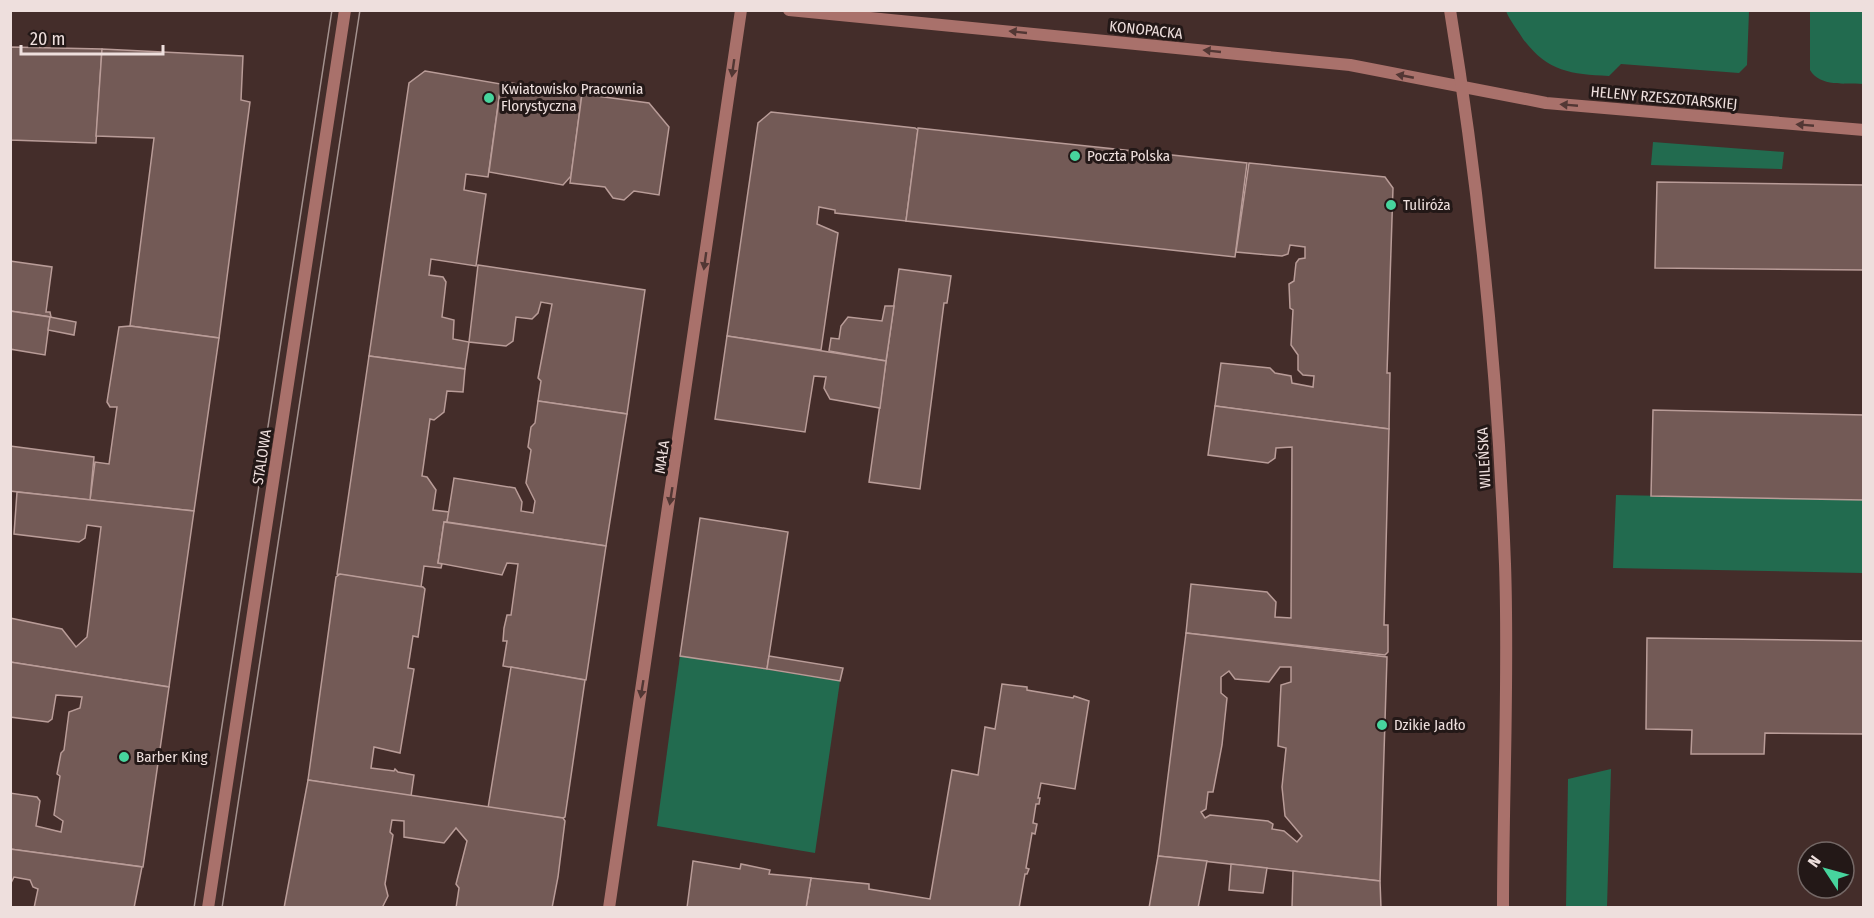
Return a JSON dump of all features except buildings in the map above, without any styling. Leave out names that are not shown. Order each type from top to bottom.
[{"type":"street","name":"STALOWA","points":[[208,908],[345,10]]},
{"type":"street","name":"MAŁA","points":[[609,908],[741,10]]},
{"type":"street","name":"KONOPACKA","points":[[789,10],[1350,65],[1463,87]]},
{"type":"street","name":"WILEŃSKA","points":[[1450,10],[1463,87],[1494,350],[1505,566],[1503,908]]},
{"type":"street","name":"HELENY RZESZOTARSKIEJ","points":[[1463,87],[1546,103],[1863,130]]},
{"type":"green space","points":[[1506,11],[1749,11],[1747,65],[1739,73],[1621,64],[1609,76],[1571,72],[1551,65],[1532,50]]},
{"type":"green space","points":[[1810,11],[1863,11],[1863,84],[1826,82],[1810,70]]},
{"type":"green space","points":[[1653,142],[1784,152],[1782,169],[1651,165]]},
{"type":"green space","points":[[1616,495],[1863,500],[1863,573],[1613,568]]},
{"type":"green space","points":[[680,656],[840,681],[815,853],[657,826]]},
{"type":"green space","points":[[1611,769],[1607,907],[1566,907],[1568,779]]},
{"type":"tram line","points":[[194,908],[332,10]]},
{"type":"tram line","points":[[222,908],[360,10]]},
{"type":"place","name":"Kwiatowisko Pracownia Florystyczna","points":[[489,98]]},
{"type":"place","name":"Poczta Polska","points":[[1075,156]]},
{"type":"place","name":"Tuliróża","points":[[1391,205]]},
{"type":"place","name":"Dzikie Jadło","points":[[1382,725]]},
{"type":"place","name":"Barber King","points":[[124,757]]}]
